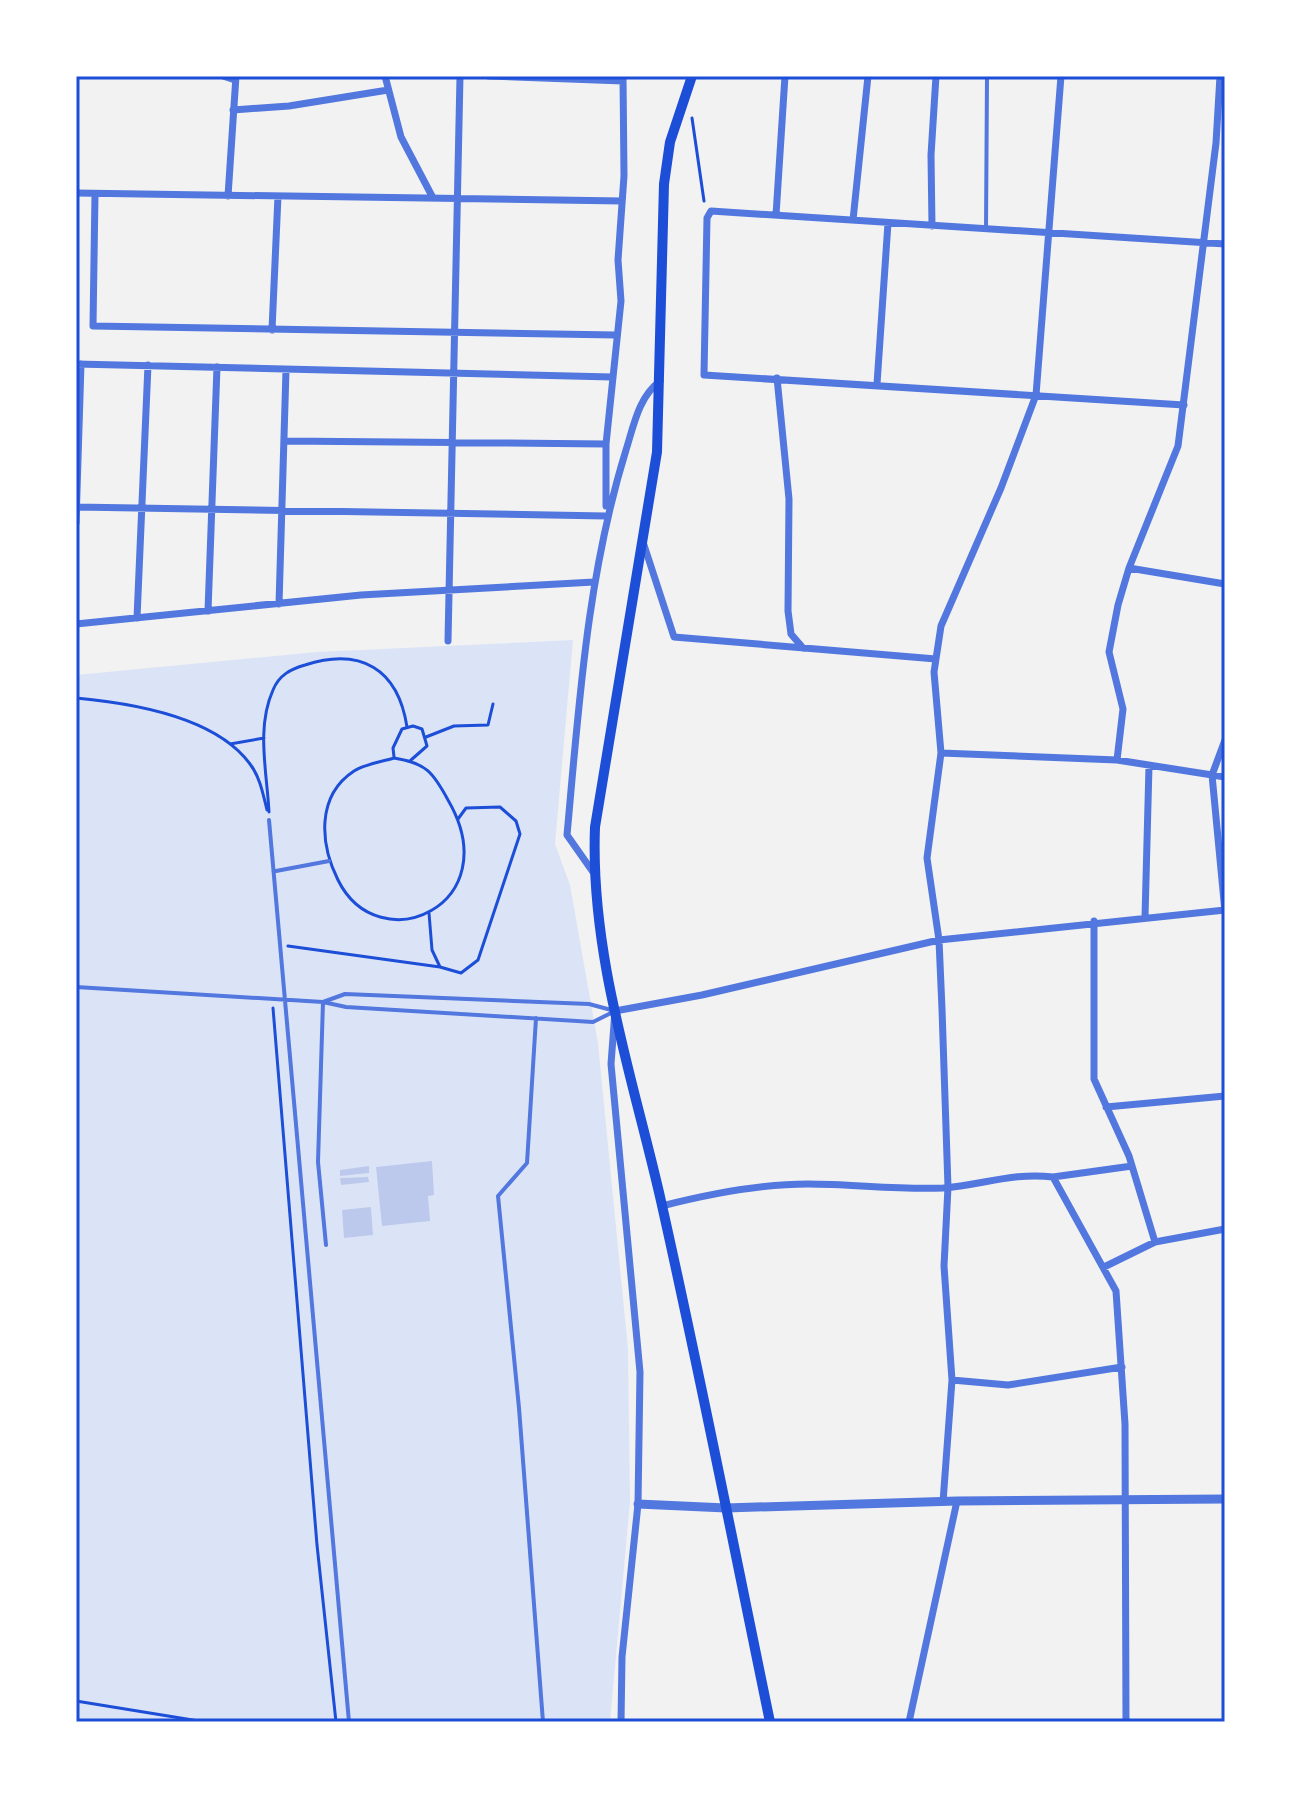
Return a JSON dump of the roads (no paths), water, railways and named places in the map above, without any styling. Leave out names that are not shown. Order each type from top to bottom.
[{"type":"main road","points":[[692,76],[670,142],[664,184],[657,452],[644,545],[601,782],[593,872],[597,928],[662,1206],[770,1722]]},
{"type":"street","points":[[223,76],[236,78],[228,196]]},
{"type":"street","points":[[385,76],[401,137],[433,198]]},
{"type":"street","points":[[448,641],[460,76]]},
{"type":"street","points":[[488,76],[623,78],[618,260],[621,301],[606,444],[606,516]]},
{"type":"street","points":[[776,215],[785,76]]},
{"type":"street","points":[[853,220],[868,76]]},
{"type":"street","points":[[932,226],[931,155],[936,76]]},
{"type":"street","points":[[943,1502],[952,1380],[944,1266],[948,1187],[939,940],[927,858],[941,753],[936,659],[941,626],[1013,459],[1036,395],[1061,76]]},
{"type":"street","points":[[1117,760],[1123,709],[1109,652],[1129,568],[1178,446],[1205,243],[1220,76]]},
{"type":"street","points":[[233,110],[289,106],[388,90]]},
{"type":"street","points":[[76,193],[622,201]]},
{"type":"street","points":[[95,194],[93,326],[616,335]]},
{"type":"street","points":[[272,330],[278,196]]},
{"type":"street","points":[[1184,405],[704,375],[707,218],[711,211],[1225,244]]},
{"type":"street","points":[[877,384],[888,223]]},
{"type":"street","points":[[76,523],[79,364],[612,377]]},
{"type":"street","points":[[137,618],[148,365]]},
{"type":"street","points":[[208,611],[217,367]]},
{"type":"street","points":[[279,604],[286,370]]},
{"type":"street","points":[[777,378],[789,499],[788,611],[791,634],[803,648]]},
{"type":"street","points":[[593,872],[567,835],[587,616],[606,516],[642,400],[660,381]]},
{"type":"street","points":[[284,441],[606,444]]},
{"type":"street","points":[[76,507],[606,516]]},
{"type":"street","points":[[644,545],[674,637],[936,659]]},
{"type":"street","points":[[1129,568],[1225,584]]},
{"type":"street","points":[[76,624],[279,604],[594,582]]},
{"type":"street","points":[[621,1722],[622,1657],[638,1504],[638,1326],[611,1064],[615,1011],[702,995],[939,940],[1094,921],[1225,911],[1212,775],[1225,740]]},
{"type":"street","points":[[941,753],[1117,760],[1225,777]]},
{"type":"street","points":[[1145,917],[1149,766]]},
{"type":"street","points":[[1094,921],[1094,1079],[1132,1166],[1155,1242]]},
{"type":"street","points":[[1106,1107],[1225,1096]]},
{"type":"street","points":[[662,1206],[701,1196],[808,1184],[948,1187],[1001,1176],[1053,1177],[1132,1166]]},
{"type":"street","points":[[1053,1177],[1116,1291],[1122,1367],[1126,1722]]},
{"type":"street","points":[[1104,1267],[1155,1242],[1225,1229]]},
{"type":"street","points":[[952,1380],[1008,1385],[1122,1367]]},
{"type":"street","points":[[638,1504],[726,1508],[957,1501],[1225,1499]]},
{"type":"street","points":[[909,1722],[957,1501]]},
{"type":"lane","points":[[986,230],[987,76]]},
{"type":"lane","points":[[269,820],[276,871],[349,1722]]},
{"type":"lane","points":[[276,871],[329,861]]},
{"type":"lane","points":[[76,987],[593,1022],[615,1011]]},
{"type":"lane","points":[[323,1002],[345,994],[443,996],[589,1004],[615,1011]]},
{"type":"lane","points":[[323,1002],[318,1162],[326,1245]]},
{"type":"lane","points":[[536,1018],[527,1163],[498,1196],[519,1408],[543,1722]]}]
